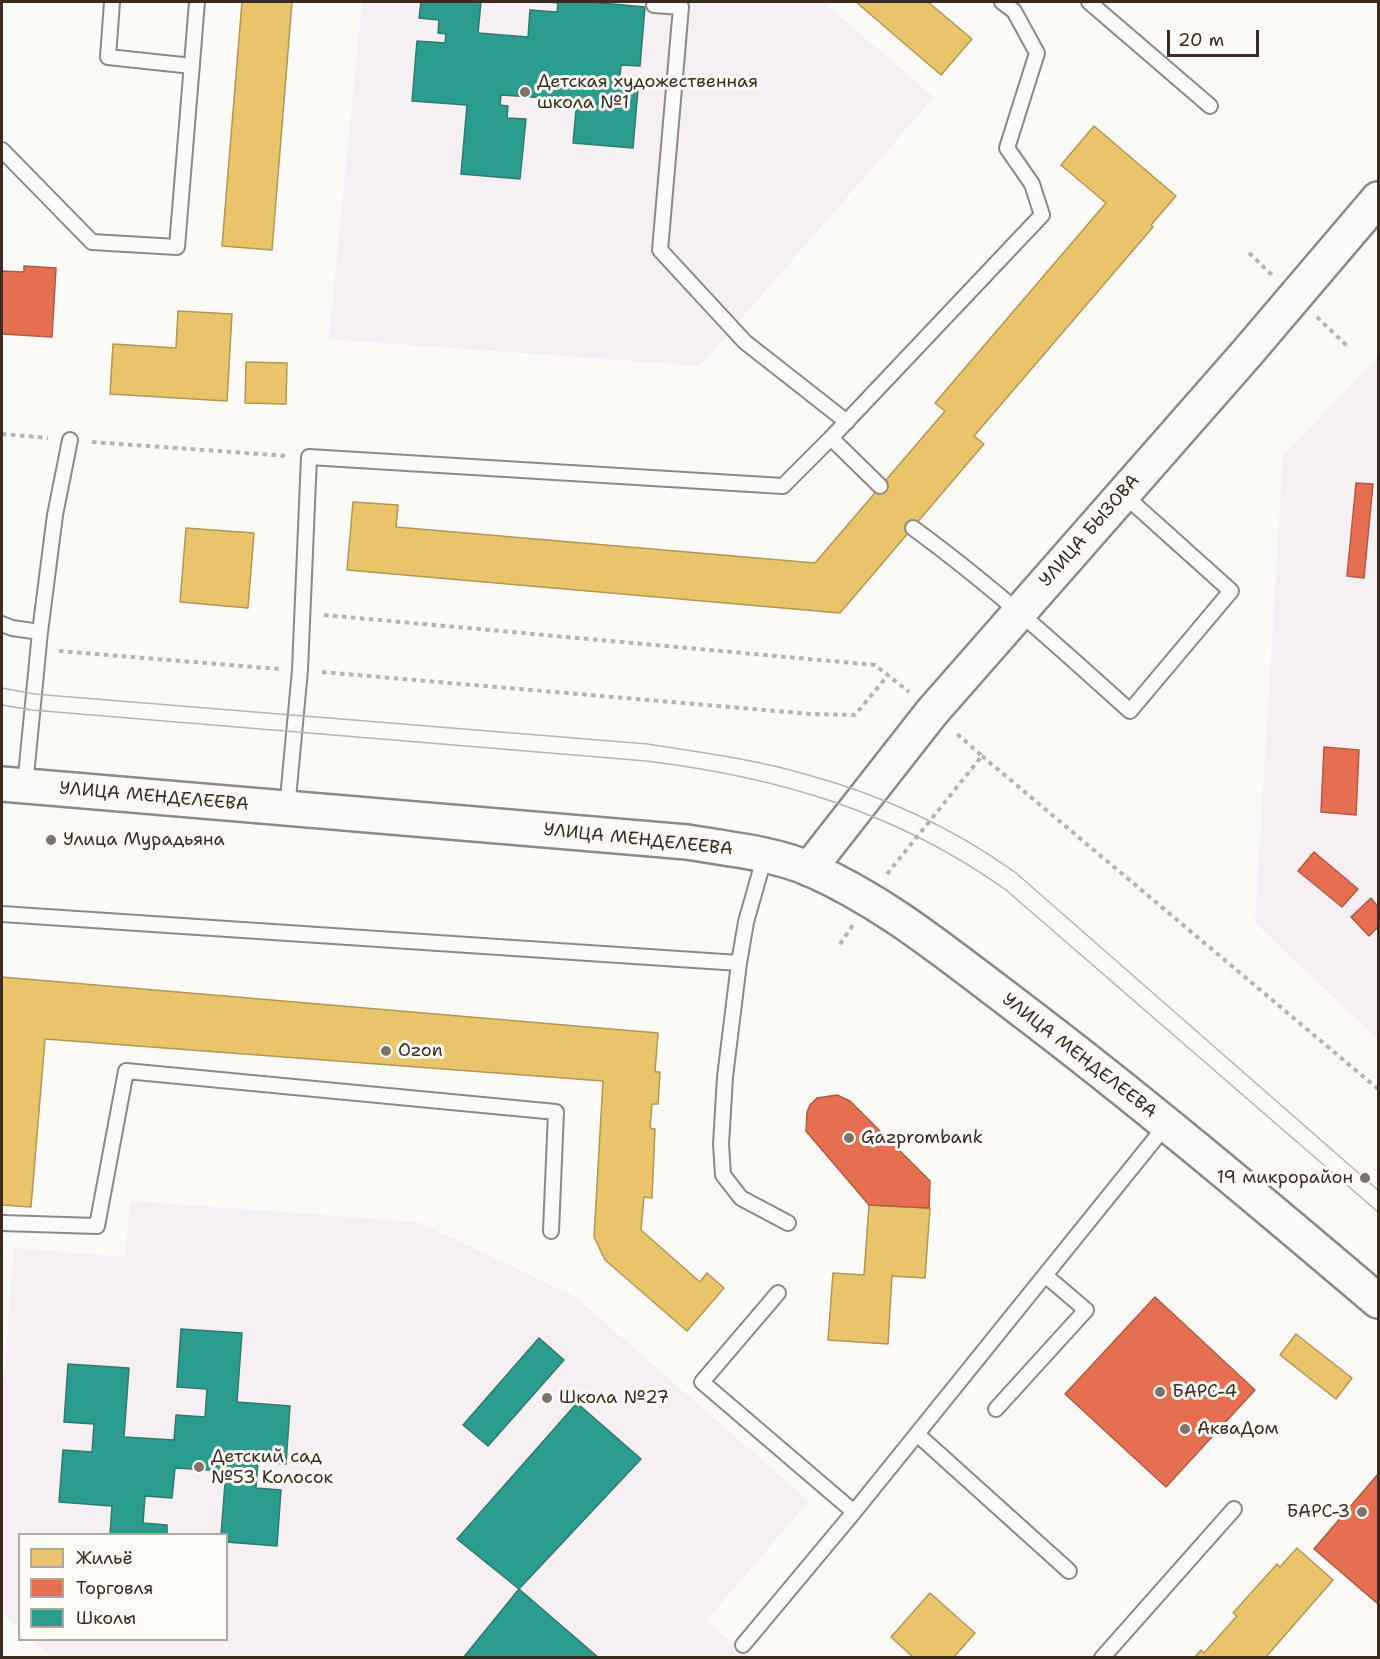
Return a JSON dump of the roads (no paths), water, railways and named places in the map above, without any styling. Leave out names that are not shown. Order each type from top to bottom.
[{"type":"main road","name":"УЛИЦА БЫЗОВА","points":[[809,868],[932,712],[1247,353],[1378,199]]},
{"type":"main road","name":"УЛИЦА МЕНДЕЛЕЕВА","points":[[13,785],[687,842],[765,855],[809,868],[870,899],[906,922],[1167,1125],[1378,1301]]},
{"type":"lane","points":[[112,2],[108,57],[192,66]]},
{"type":"lane","points":[[2,150],[92,242],[177,247],[197,2]]},
{"type":"lane","points":[[287,809],[300,670],[309,457],[783,486],[847,422],[1041,215],[1032,184],[1007,148],[1037,53],[1014,11],[1002,2]]},
{"type":"lane","points":[[1089,2],[1210,106]]},
{"type":"lane","points":[[654,5],[681,7],[660,250],[745,342],[847,422]]},
{"type":"lane","points":[[831,438],[880,486]]},
{"type":"lane","points":[[13,785],[38,649],[55,514],[70,440]]},
{"type":"lane","points":[[913,528],[1020,611],[1130,711],[1231,591],[1122,493]]},
{"type":"lane","points":[[2,624],[12,628],[40,632]]},
{"type":"lane","points":[[765,855],[746,922],[739,963],[724,1077],[721,1144],[723,1175],[741,1198],[788,1223]]},
{"type":"lane","points":[[2,914],[739,963]]},
{"type":"lane","points":[[2,1223],[97,1226],[126,1071],[556,1112],[551,1231]]},
{"type":"lane","points":[[743,1645],[854,1512],[1167,1125]]},
{"type":"lane","points":[[996,1409],[1086,1310],[1046,1276]]},
{"type":"lane","points":[[778,1293],[702,1383],[854,1512]]},
{"type":"lane","points":[[917,1434],[1069,1571]]},
{"type":"lane","points":[[1102,1658],[1234,1509]]},
{"type":"tram line","points":[[2,688],[34,694],[648,744],[764,764],[829,781],[886,801],[940,826],[992,856],[1016,873],[1378,1190]]},
{"type":"tram line","points":[[2,705],[32,710],[646,761],[743,777],[835,802],[922,839],[965,863],[1006,890],[1378,1212]]},
{"type":"place","name":"Детская художественная школа №1","points":[[525,92]]},
{"type":"place","name":"Улица Мурадьяна","points":[[51,840]]},
{"type":"place","name":"Ozon","points":[[386,1051]]},
{"type":"place","name":"Gazprombank","points":[[849,1138]]},
{"type":"place","name":"19 микрорайон","points":[[1365,1178]]},
{"type":"place","name":"БАРС-4","points":[[1160,1392]]},
{"type":"place","name":"Школа №27","points":[[547,1398]]},
{"type":"place","name":"АкваДом","points":[[1185,1429]]},
{"type":"place","name":"Детский сад №53 Колосок","points":[[199,1467]]},
{"type":"place","name":"БАРС-3","points":[[1362,1512]]}]
